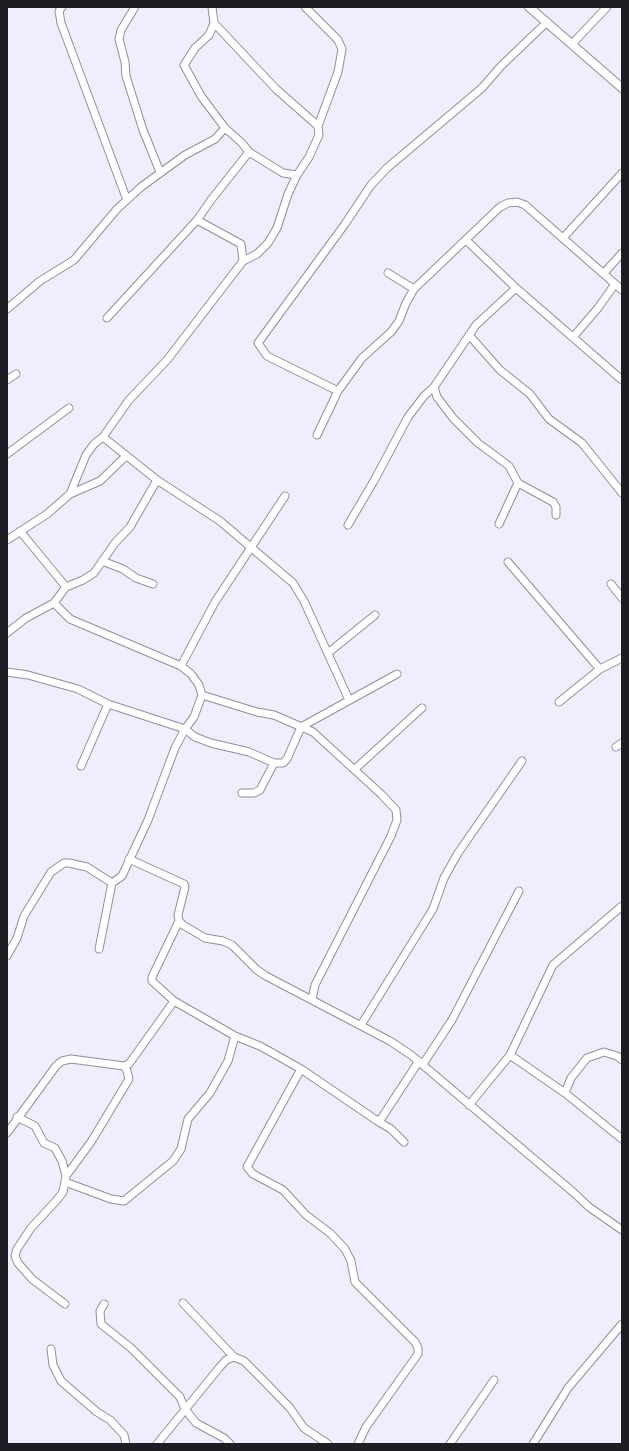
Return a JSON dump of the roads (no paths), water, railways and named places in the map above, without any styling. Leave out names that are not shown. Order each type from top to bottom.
[{"type":"street","points":[[62,7],[58,11],[61,22],[127,200]]},
{"type":"street","points":[[135,7],[121,30],[119,39],[126,62],[126,76],[143,130],[160,172]]},
{"type":"street","points":[[212,7],[214,23],[209,35],[195,48],[184,65],[201,96],[225,128],[242,143],[249,152],[283,173],[297,175]]},
{"type":"street","points":[[70,494],[86,455],[94,444],[103,437],[129,400],[167,360],[243,261],[257,254],[268,243],[277,228],[288,194],[319,136],[318,126],[338,72],[342,48],[338,40],[305,7]]},
{"type":"street","points":[[529,7],[622,88]]},
{"type":"street","points":[[572,44],[607,7]]},
{"type":"street","points":[[338,391],[267,356],[258,343],[345,224],[371,185],[387,168],[482,88],[501,66],[547,22]]},
{"type":"street","points":[[214,23],[276,89],[318,126]]},
{"type":"street","points":[[7,309],[40,281],[74,260],[106,220],[160,172],[186,155],[215,140],[225,128]]},
{"type":"street","points":[[107,318],[198,220],[211,200],[249,152]]},
{"type":"street","points":[[563,238],[622,173]]},
{"type":"street","points":[[317,435],[338,391],[362,358],[383,341],[395,327],[414,288],[500,207],[508,203],[517,202],[525,205],[622,290]]},
{"type":"street","points":[[198,220],[241,244],[243,261]]},
{"type":"street","points":[[466,240],[516,288],[574,336],[622,380]]},
{"type":"street","points":[[604,273],[622,253]]},
{"type":"street","points":[[388,272],[414,288]]},
{"type":"street","points":[[574,336],[598,308],[615,284]]},
{"type":"street","points":[[348,525],[376,479],[408,417],[424,396],[434,387],[469,335],[486,315],[516,288]]},
{"type":"street","points":[[469,335],[500,370],[530,394],[549,419],[582,443],[622,492]]},
{"type":"street","points":[[7,380],[16,374]]},
{"type":"street","points":[[434,387],[437,397],[453,418],[478,443],[509,466],[518,483],[553,502],[556,507],[556,515]]},
{"type":"street","points":[[7,454],[69,408]]},
{"type":"street","points":[[103,437],[157,480],[220,521],[293,584],[304,601],[349,700]]},
{"type":"street","points":[[7,540],[47,514],[70,494],[100,481],[126,456]]},
{"type":"street","points":[[7,633],[26,618],[54,603],[66,587],[83,580],[94,573],[130,527],[157,480]]},
{"type":"street","points":[[499,524],[518,483]]},
{"type":"street","points":[[181,666],[215,602],[285,496]]},
{"type":"street","points":[[20,531],[66,587]]},
{"type":"street","points":[[102,561],[123,569],[136,578],[153,584]]},
{"type":"street","points":[[508,562],[553,617],[600,668]]},
{"type":"street","points":[[610,584],[622,598]]},
{"type":"street","points":[[54,603],[70,619],[181,666],[191,674],[202,695],[257,712],[274,715],[312,732],[355,769],[396,810],[397,820],[380,860],[351,912],[350,919],[314,986],[312,1000]]},
{"type":"street","points":[[328,653],[375,615]]},
{"type":"street","points":[[559,702],[600,668],[622,658]]},
{"type":"street","points":[[7,672],[28,675],[78,689],[108,704],[184,730],[195,737],[211,743],[249,752],[274,763],[283,762],[287,759],[301,727],[397,674]]},
{"type":"street","points":[[99,949],[112,883],[122,876],[148,820],[175,748],[184,730],[194,717],[202,695]]},
{"type":"street","points":[[80,766],[108,704]]},
{"type":"street","points":[[355,769],[422,708]]},
{"type":"street","points":[[361,1026],[433,909],[444,878],[458,853],[522,761]]},
{"type":"street","points":[[242,793],[254,793],[260,790],[274,763]]},
{"type":"street","points":[[129,859],[184,884],[185,887],[178,915],[179,921],[152,977],[152,981],[174,1001],[235,1036],[260,1046],[301,1069],[379,1122],[392,1129],[404,1142]]},
{"type":"street","points":[[7,956],[17,938],[24,916],[51,872],[64,863],[77,863],[87,867],[112,883]]},
{"type":"street","points":[[379,1122],[452,1020],[519,891]]},
{"type":"street","points":[[469,1105],[510,1055],[553,965],[622,906]]},
{"type":"street","points":[[179,921],[205,938],[223,941],[232,945],[266,976],[390,1041],[421,1062],[469,1105],[573,1192],[593,1211],[622,1230]]},
{"type":"street","points":[[7,1133],[17,1117],[56,1066],[62,1061],[71,1059],[124,1066],[129,1064],[136,1057],[174,1001]]},
{"type":"street","points":[[65,1179],[111,1199],[124,1201],[173,1161],[181,1149],[188,1119],[210,1093],[228,1061],[235,1036]]},
{"type":"street","points":[[565,1093],[571,1078],[587,1058],[604,1052],[617,1056],[622,1060]]},
{"type":"street","points":[[510,1055],[565,1093],[622,1139]]},
{"type":"street","points":[[65,1179],[129,1079],[128,1071],[124,1066]]},
{"type":"street","points":[[301,1069],[247,1166],[253,1174],[283,1190],[306,1215],[330,1233],[345,1249],[351,1261],[355,1282],[416,1342],[418,1348],[418,1354],[366,1427],[358,1444]]},
{"type":"street","points":[[17,1117],[35,1126],[44,1144],[54,1148],[62,1161],[65,1179],[63,1192],[31,1228],[17,1249],[15,1256],[18,1263],[32,1279],[65,1304]]},
{"type":"street","points":[[183,1303],[234,1357],[244,1361],[262,1378],[290,1408],[304,1428],[328,1444]]},
{"type":"street","points":[[104,1304],[100,1311],[101,1324],[130,1348],[180,1397],[196,1423],[224,1438],[230,1444]]},
{"type":"street","points":[[533,1444],[568,1388],[621,1327]]},
{"type":"street","points":[[51,1349],[53,1365],[61,1381],[97,1412],[110,1420],[124,1435],[126,1444]]},
{"type":"street","points":[[157,1444],[226,1360],[234,1357]]},
{"type":"street","points":[[450,1444],[494,1380]]}]
